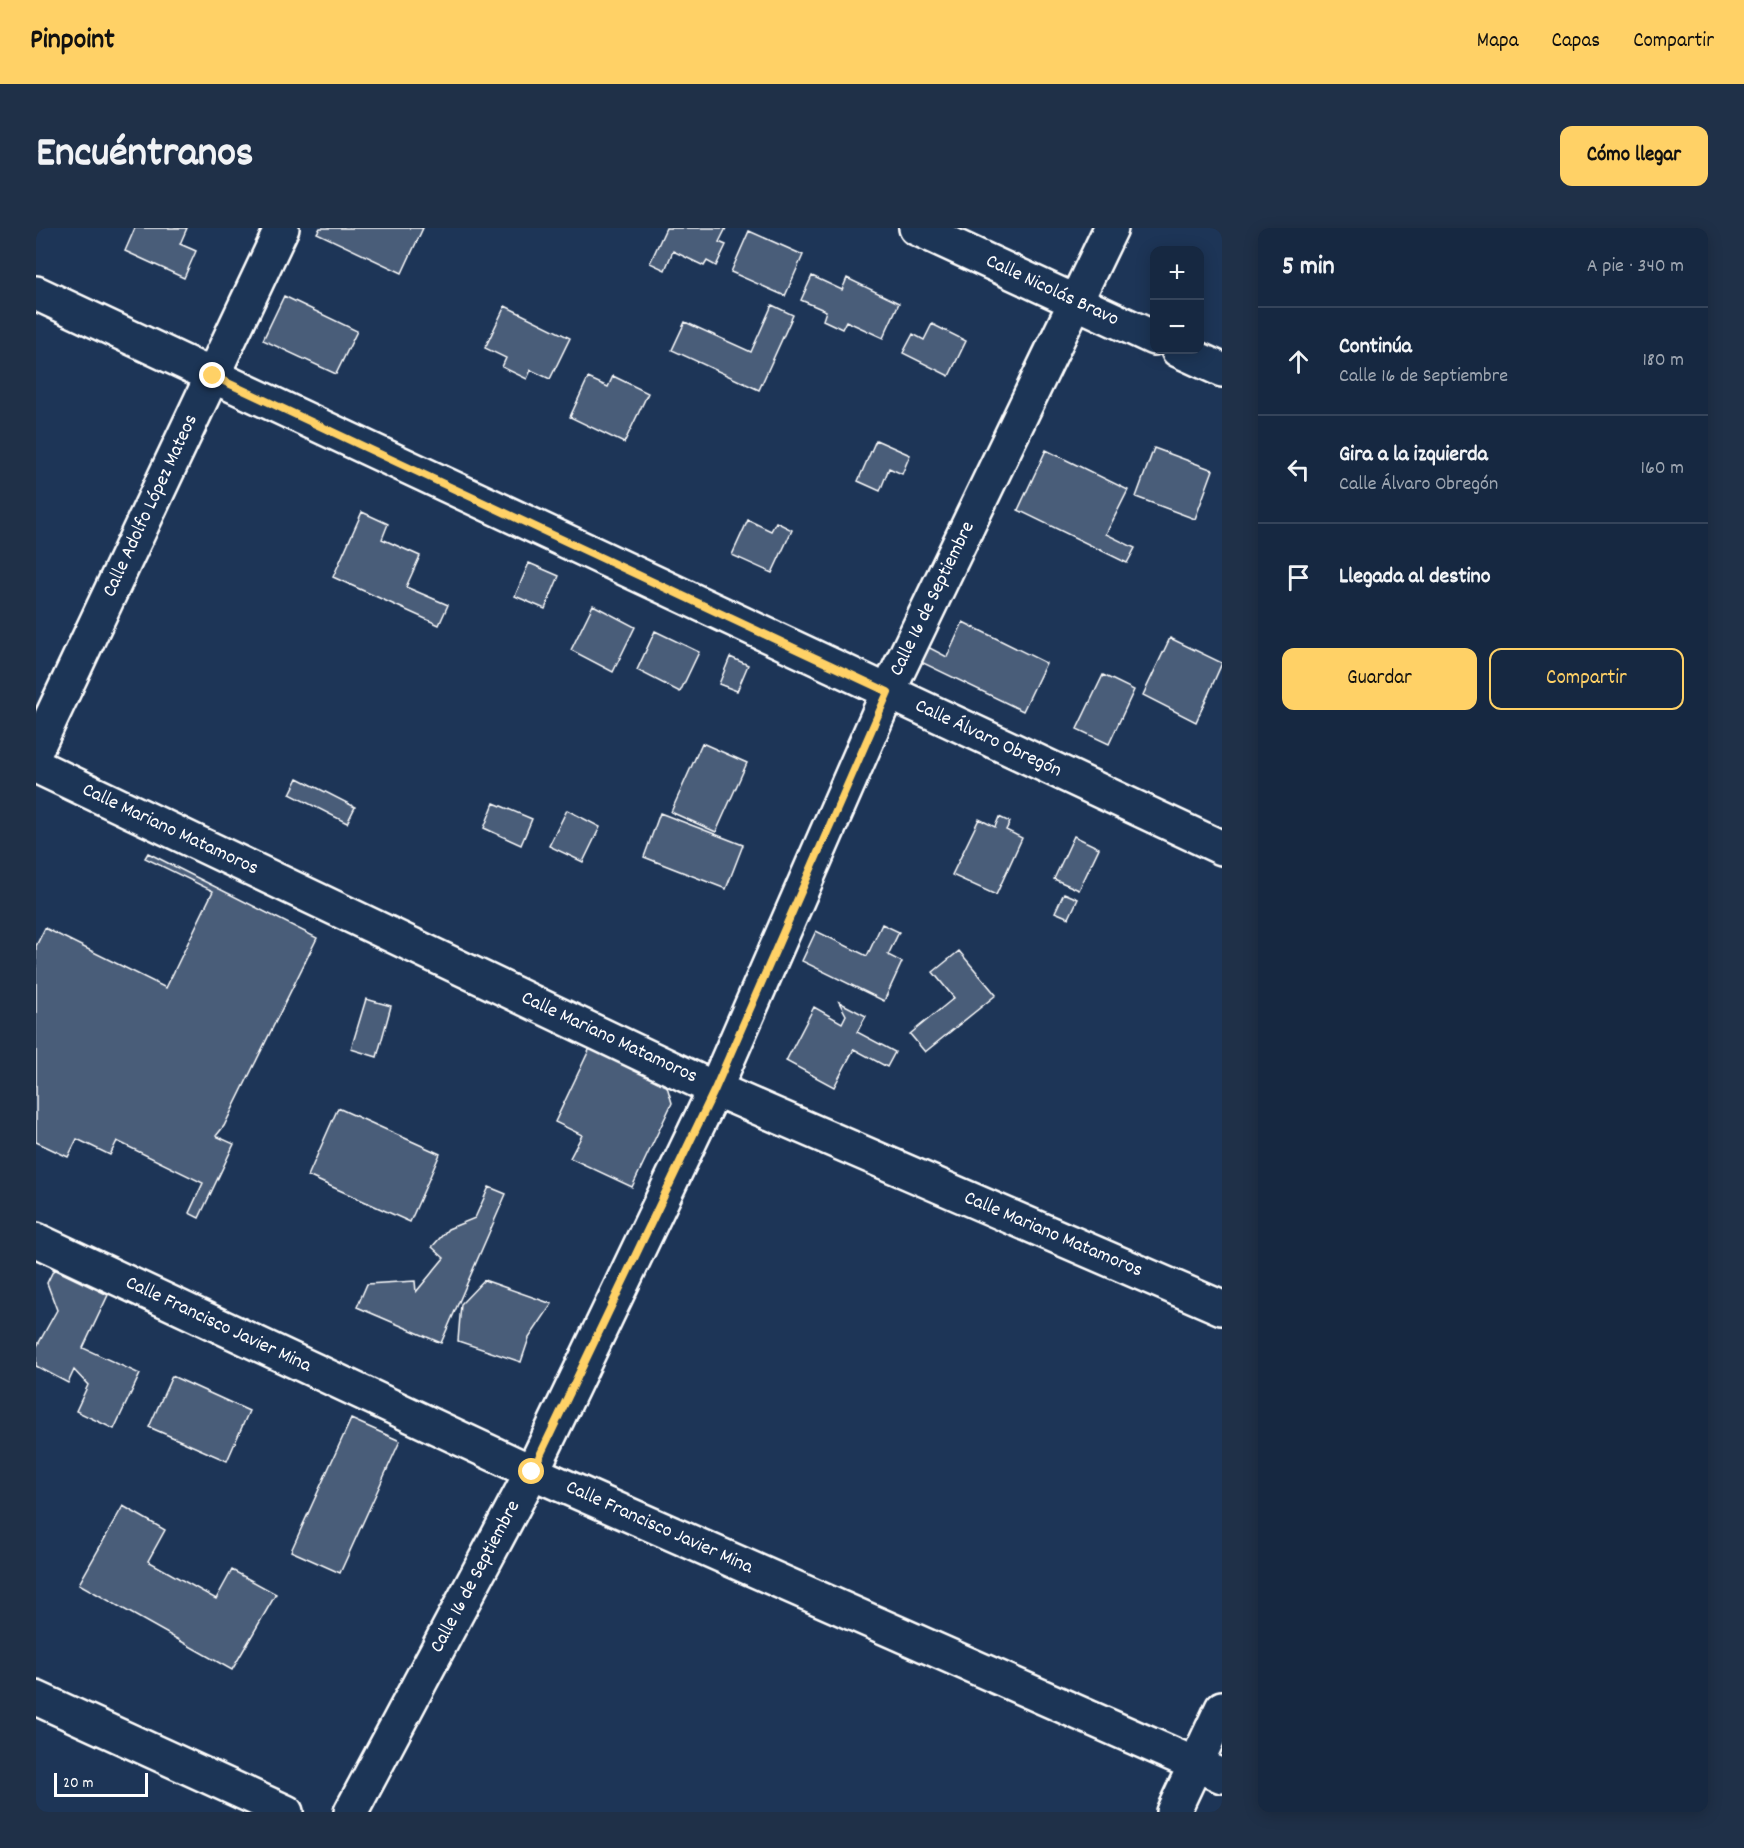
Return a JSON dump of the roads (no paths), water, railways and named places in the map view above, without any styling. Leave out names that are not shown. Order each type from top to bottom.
[{"type":"street","name":"Calle Adolfo López Mateos","points":[[36,750],[282,228]]},
{"type":"street","name":"Calle Nicolás Bravo","points":[[916,228],[1150,336]]},
{"type":"street","name":"Calle 16 de Septiembre","points":[[351,1812],[532,1472],[715,1089],[888,692],[1111,228]]},
{"type":"street","name":"Calle Álvaro Obregón","points":[[36,293],[1222,848]]},
{"type":"street","points":[[1187,354],[1222,370]]},
{"type":"street","name":"Calle Mariano Matamoros","points":[[36,766],[715,1089],[1222,1308]]},
{"type":"street","name":"Calle Francisco Javier Mina","points":[[36,1240],[532,1472],[1209,1770]]},
{"type":"street","points":[[36,1698],[286,1812]]},
{"type":"street","points":[[1173,1812],[1209,1770],[1222,1708]]}]
